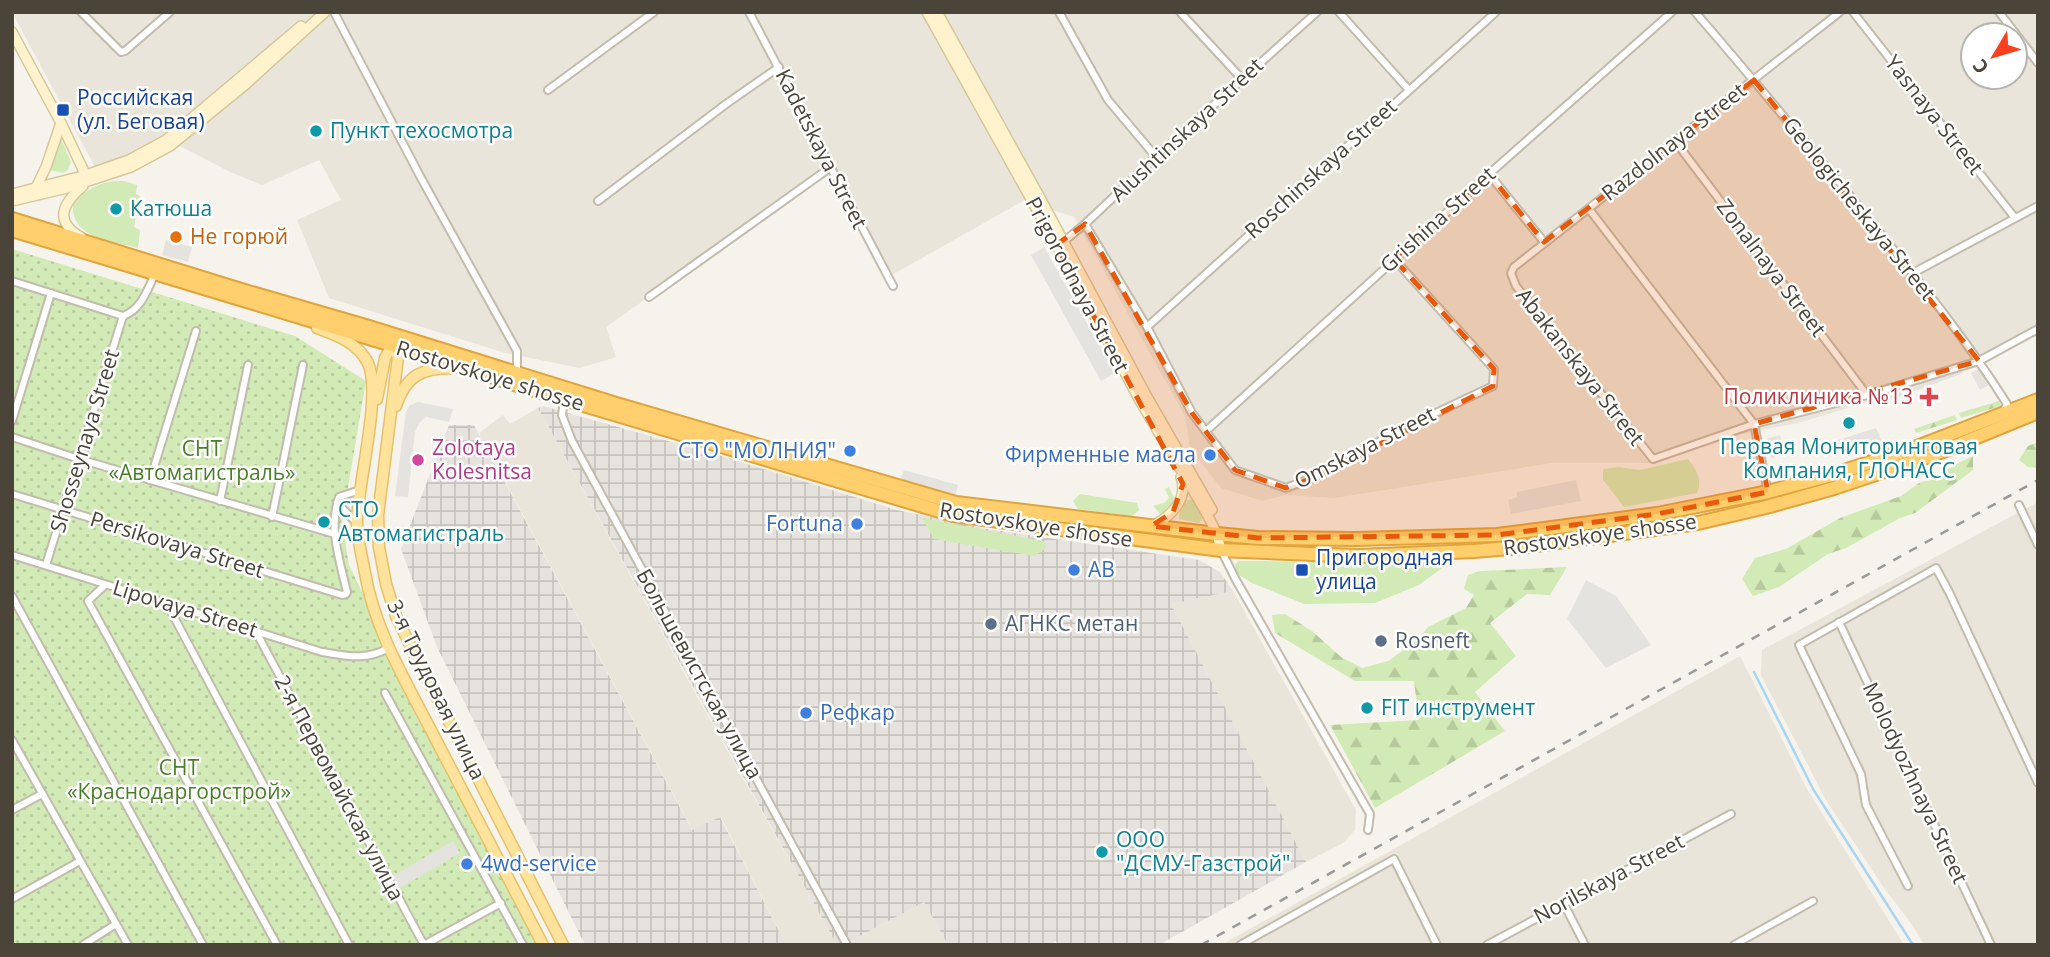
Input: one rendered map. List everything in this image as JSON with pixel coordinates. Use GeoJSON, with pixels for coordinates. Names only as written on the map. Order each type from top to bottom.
{"type":"FeatureCollection","features":[{"type":"Feature","properties":{"kind":"highway","name":"Rostovskoye shosse"},"geometry":{"type":"LineString","coordinates":[[12,219],[517,373],[565,394],[953,515],[1225,553],[1358,556],[1474,551],[1698,523],[1833,488],[1933,455],[2038,412]]}},
{"type":"Feature","properties":{"kind":"highway","name":"Rostovskoye shosse"},"geometry":{"type":"LineString","coordinates":[[12,230],[463,368],[699,429],[957,503],[1221,535],[1356,539],[1497,535],[1657,514],[1768,492],[1828,476],[1912,449],[2038,400]]}},
{"type":"Feature","properties":{"kind":"main road"},"geometry":{"type":"LineString","coordinates":[[242,300],[348,341],[364,357],[372,380],[361,475]]}},
{"type":"Feature","properties":{"kind":"main road"},"geometry":{"type":"LineString","coordinates":[[377,330],[392,345]]}},
{"type":"Feature","properties":{"kind":"main road"},"geometry":{"type":"LineString","coordinates":[[361,475],[384,364],[392,345],[412,340]]}},
{"type":"Feature","properties":{"kind":"main road","name":"3-я Трудовая улица"},"geometry":{"type":"LineString","coordinates":[[392,345],[398,357],[378,515],[379,547],[386,584],[396,616],[563,945]]}},
{"type":"Feature","properties":{"kind":"main road"},"geometry":{"type":"LineString","coordinates":[[388,430],[398,399],[414,377],[429,369],[463,368]]}},
{"type":"Feature","properties":{"kind":"main road","name":"3-я Трудовая улица"},"geometry":{"type":"LineString","coordinates":[[361,475],[357,523],[369,594],[388,648],[543,945]]}},
{"type":"Feature","properties":{"kind":"street"},"geometry":{"type":"LineString","coordinates":[[81,12],[121,52],[170,12]]}},
{"type":"Feature","properties":{"kind":"street"},"geometry":{"type":"LineString","coordinates":[[12,201],[67,188],[166,140],[317,12]]}},
{"type":"Feature","properties":{"kind":"street"},"geometry":{"type":"LineString","coordinates":[[12,194],[131,167],[170,146],[246,84],[325,12]]}},
{"type":"Feature","properties":{"kind":"street"},"geometry":{"type":"LineString","coordinates":[[334,12],[421,178],[517,351],[517,373]]}},
{"type":"Feature","properties":{"kind":"street"},"geometry":{"type":"LineString","coordinates":[[548,90],[653,12]]}},
{"type":"Feature","properties":{"kind":"street","name":"Kadetskaya Street"},"geometry":{"type":"LineString","coordinates":[[749,12],[892,286]]}},
{"type":"Feature","properties":{"kind":"street","name":"Prigorodnaya Street"},"geometry":{"type":"LineString","coordinates":[[927,12],[1060,243],[1139,399],[1221,535]]}},
{"type":"Feature","properties":{"kind":"street","name":"Prigorodnaya Street"},"geometry":{"type":"LineString","coordinates":[[937,12],[1060,243],[1221,535],[1236,580],[1370,814],[1368,830]]}},
{"type":"Feature","properties":{"kind":"street"},"geometry":{"type":"LineString","coordinates":[[1059,12],[1108,100],[1156,157]]}},
{"type":"Feature","properties":{"kind":"street"},"geometry":{"type":"LineString","coordinates":[[1180,12],[1242,79]]}},
{"type":"Feature","properties":{"kind":"street","name":"Alushtinskaya Street"},"geometry":{"type":"LineString","coordinates":[[1060,243],[1085,224],[1317,12]]}},
{"type":"Feature","properties":{"kind":"street"},"geometry":{"type":"LineString","coordinates":[[1339,12],[1409,90]]}},
{"type":"Feature","properties":{"kind":"street","name":"Roschinskaya Street"},"geometry":{"type":"LineString","coordinates":[[1147,327],[1496,12]]}},
{"type":"Feature","properties":{"kind":"street","name":"Grishina Street"},"geometry":{"type":"LineString","coordinates":[[1206,431],[1394,259],[1672,12]]}},
{"type":"Feature","properties":{"kind":"street","name":"Geologicheskaya Street"},"geometry":{"type":"LineString","coordinates":[[1695,12],[1913,273],[1979,361],[2007,404],[2003,414]]}},
{"type":"Feature","properties":{"kind":"street","name":"Razdolnaya Street"},"geometry":{"type":"LineString","coordinates":[[1511,273],[1514,267],[1544,242],[1840,12]]}},
{"type":"Feature","properties":{"kind":"street","name":"Yasnaya Street"},"geometry":{"type":"LineString","coordinates":[[1853,12],[2015,218]]}},
{"type":"Feature","properties":{"kind":"street"},"geometry":{"type":"LineString","coordinates":[[1999,12],[2038,63]]}},
{"type":"Feature","properties":{"kind":"street"},"geometry":{"type":"LineString","coordinates":[[12,32],[61,123],[87,179]]}},
{"type":"Feature","properties":{"kind":"street"},"geometry":{"type":"LineString","coordinates":[[598,201],[779,67]]}},
{"type":"Feature","properties":{"kind":"street"},"geometry":{"type":"LineString","coordinates":[[35,190],[61,123]]}},
{"type":"Feature","properties":{"kind":"street","name":"Zonalnaya Street"},"geometry":{"type":"LineString","coordinates":[[1675,141],[1867,395]]}},
{"type":"Feature","properties":{"kind":"street"},"geometry":{"type":"LineString","coordinates":[[649,297],[831,167]]}},
{"type":"Feature","properties":{"kind":"street"},"geometry":{"type":"LineString","coordinates":[[1489,174],[1544,242]]}},
{"type":"Feature","properties":{"kind":"street"},"geometry":{"type":"LineString","coordinates":[[87,179],[67,201],[64,216],[69,229],[94,245]]}},
{"type":"Feature","properties":{"kind":"street"},"geometry":{"type":"LineString","coordinates":[[1913,273],[2038,206]]}},
{"type":"Feature","properties":{"kind":"street"},"geometry":{"type":"LineString","coordinates":[[1588,209],[1754,424],[1768,492]]}},
{"type":"Feature","properties":{"kind":"street","name":"Prigorodnaya Street"},"geometry":{"type":"LineString","coordinates":[[1085,224],[1147,327],[1192,413],[1235,470]]}},
{"type":"Feature","properties":{"kind":"street","name":"Omskaya Street"},"geometry":{"type":"LineString","coordinates":[[1235,470],[1286,488],[1315,477],[1398,431],[1493,386],[1494,369],[1394,259]]}},
{"type":"Feature","properties":{"kind":"street","name":"Abakanskaya Street"},"geometry":{"type":"LineString","coordinates":[[1511,273],[1516,286],[1653,460],[1754,424]]}},
{"type":"Feature","properties":{"kind":"street"},"geometry":{"type":"LineString","coordinates":[[12,281],[123,316],[132,313],[140,305],[155,274]]}},
{"type":"Feature","properties":{"kind":"street"},"geometry":{"type":"LineString","coordinates":[[12,421],[51,293]]}},
{"type":"Feature","properties":{"kind":"street","name":"Shosseynaya Street"},"geometry":{"type":"LineString","coordinates":[[46,565],[123,316]]}},
{"type":"Feature","properties":{"kind":"street"},"geometry":{"type":"LineString","coordinates":[[1754,424],[1867,395],[1979,361],[2038,329]]}},
{"type":"Feature","properties":{"kind":"street"},"geometry":{"type":"LineString","coordinates":[[150,480],[196,331]]}},
{"type":"Feature","properties":{"kind":"street"},"geometry":{"type":"LineString","coordinates":[[220,501],[248,365]]}},
{"type":"Feature","properties":{"kind":"street"},"geometry":{"type":"LineString","coordinates":[[272,517],[303,365]]}},
{"type":"Feature","properties":{"kind":"street","name":"Большевистская улица"},"geometry":{"type":"LineString","coordinates":[[565,394],[562,415],[572,441],[847,945]]}},
{"type":"Feature","properties":{"kind":"street"},"geometry":{"type":"LineString","coordinates":[[12,437],[335,534],[337,503],[341,496],[360,489]]}},
{"type":"Feature","properties":{"kind":"street"},"geometry":{"type":"LineString","coordinates":[[1151,526],[1166,519],[1173,512],[1182,493],[1184,484],[1173,456]]}},
{"type":"Feature","properties":{"kind":"street","name":"Persikovaya Street"},"geometry":{"type":"LineString","coordinates":[[12,494],[342,595],[347,592],[335,534]]}},
{"type":"Feature","properties":{"kind":"street"},"geometry":{"type":"LineString","coordinates":[[337,503],[357,523]]}},
{"type":"Feature","properties":{"kind":"street"},"geometry":{"type":"LineString","coordinates":[[2019,505],[2038,545]]}},
{"type":"Feature","properties":{"kind":"street","name":"Lipovaya Street"},"geometry":{"type":"LineString","coordinates":[[12,555],[322,652],[359,657],[375,655],[388,648]]}},
{"type":"Feature","properties":{"kind":"street"},"geometry":{"type":"LineString","coordinates":[[1908,886],[1866,805],[1861,774],[1798,645],[1936,568],[2038,783]]}},
{"type":"Feature","properties":{"kind":"street"},"geometry":{"type":"LineString","coordinates":[[105,585],[88,601],[277,945]]}},
{"type":"Feature","properties":{"kind":"street"},"geometry":{"type":"LineString","coordinates":[[12,596],[203,945]]}},
{"type":"Feature","properties":{"kind":"street"},"geometry":{"type":"LineString","coordinates":[[167,604],[349,945]]}},
{"type":"Feature","properties":{"kind":"street","name":"Molodyozhnaya Street"},"geometry":{"type":"LineString","coordinates":[[1839,622],[1991,945]]}},
{"type":"Feature","properties":{"kind":"street","name":"2-я Первомайская улица"},"geometry":{"type":"LineString","coordinates":[[255,631],[424,945]]}},
{"type":"Feature","properties":{"kind":"street"},"geometry":{"type":"LineString","coordinates":[[385,693],[523,945]]}},
{"type":"Feature","properties":{"kind":"street"},"geometry":{"type":"LineString","coordinates":[[12,740],[128,945]]}},
{"type":"Feature","properties":{"kind":"street"},"geometry":{"type":"LineString","coordinates":[[12,810],[42,794]]}},
{"type":"Feature","properties":{"kind":"street","name":"Norilskaya Street"},"geometry":{"type":"LineString","coordinates":[[1487,945],[1731,814]]}},
{"type":"Feature","properties":{"kind":"street"},"geometry":{"type":"LineString","coordinates":[[1240,945],[1394,859],[1437,945]]}},
{"type":"Feature","properties":{"kind":"street"},"geometry":{"type":"LineString","coordinates":[[12,899],[80,861]]}},
{"type":"Feature","properties":{"kind":"street"},"geometry":{"type":"LineString","coordinates":[[1734,945],[1813,901]]}},
{"type":"Feature","properties":{"kind":"street"},"geometry":{"type":"LineString","coordinates":[[424,945],[500,903]]}},
{"type":"Feature","properties":{"kind":"street"},"geometry":{"type":"LineString","coordinates":[[1564,904],[1585,945]]}},
{"type":"Feature","properties":{"kind":"street"},"geometry":{"type":"LineString","coordinates":[[83,945],[116,925]]}},
{"type":"Feature","properties":{"kind":"street"},"geometry":{"type":"LineString","coordinates":[[1256,936],[1261,945]]}},
{"type":"Feature","properties":{"kind":"highlighted area"},"geometry":{"type":"Polygon","coordinates":[[[1754,80],[1979,361],[1754,424],[1768,492],[1657,514],[1497,535],[1258,538],[1151,526],[1173,512],[1183,484],[1056,245],[1085,224],[1192,413],[1235,470],[1286,488],[1315,477],[1493,386],[1494,369],[1394,259],[1489,174],[1544,242],[1754,80]]]}},
{"type":"Feature","properties":{"kind":"shaded area"},"geometry":{"type":"Polygon","coordinates":[[[12,12],[2038,12],[2038,335],[1965,370],[1798,423],[1742,434],[1649,463],[1552,463],[1335,498],[1285,495],[1263,501],[1221,488],[1190,448],[1185,416],[1074,217],[1049,209],[1039,192],[892,275],[836,170],[606,327],[616,357],[580,368],[505,353],[329,298],[297,220],[341,200],[319,160],[262,185],[176,144],[139,150],[96,169],[12,12]]]}},
{"type":"Feature","properties":{"kind":"shaded area"},"geometry":{"type":"Polygon","coordinates":[[[166,240],[192,247],[188,262],[162,255],[166,240]]]}},
{"type":"Feature","properties":{"kind":"shaded area"},"geometry":{"type":"Polygon","coordinates":[[[1044,247],[1115,373],[1101,381],[1031,255],[1044,247]]]}},
{"type":"Feature","properties":{"kind":"shaded area"},"geometry":{"type":"Polygon","coordinates":[[[1980,368],[1989,385],[1980,390],[1971,373],[1980,368]]]}},
{"type":"Feature","properties":{"kind":"shaded area"},"geometry":{"type":"Polygon","coordinates":[[[1962,369],[1963,373],[1891,400],[1889,396],[1962,369]]]}},
{"type":"Feature","properties":{"kind":"shaded area"},"geometry":{"type":"Polygon","coordinates":[[[418,402],[453,409],[449,422],[426,417],[419,423],[415,432],[408,497],[395,496],[406,412],[410,405],[418,402]]]}},
{"type":"Feature","properties":{"kind":"shaded area"},"geometry":{"type":"Polygon","coordinates":[[[543,406],[718,455],[897,510],[987,529],[1199,560],[1220,572],[1233,591],[1171,604],[1306,862],[1159,945],[1058,945],[1056,941],[1050,945],[948,945],[924,902],[843,945],[837,945],[538,408],[543,406]]]}},
{"type":"Feature","properties":{"kind":"shaded area"},"geometry":{"type":"Polygon","coordinates":[[[538,408],[837,945],[786,945],[721,817],[693,831],[479,433],[503,415],[510,424],[538,408]]]}},
{"type":"Feature","properties":{"kind":"shaded area"},"geometry":{"type":"Polygon","coordinates":[[[449,425],[474,425],[692,830],[720,817],[786,945],[585,945],[437,647],[401,549],[449,425]]]}},
{"type":"Feature","properties":{"kind":"shaded area"},"geometry":{"type":"Polygon","coordinates":[[[1876,428],[1882,441],[1839,455],[1835,441],[1876,428]]]}},
{"type":"Feature","properties":{"kind":"shaded area"},"geometry":{"type":"Polygon","coordinates":[[[1780,435],[1785,455],[1771,458],[1766,439],[1780,435]]]}},
{"type":"Feature","properties":{"kind":"shaded area"},"geometry":{"type":"Polygon","coordinates":[[[904,470],[958,485],[955,497],[900,481],[904,470]]]}},
{"type":"Feature","properties":{"kind":"shaded area"},"geometry":{"type":"Polygon","coordinates":[[[1576,480],[1581,501],[1511,514],[1508,500],[1517,497],[1517,492],[1576,480]]]}},
{"type":"Feature","properties":{"kind":"shaded area"},"geometry":{"type":"Polygon","coordinates":[[[2038,502],[2038,945],[1924,945],[1826,800],[1761,675],[1762,650],[2038,502]]]}},
{"type":"Feature","properties":{"kind":"shaded area"},"geometry":{"type":"Polygon","coordinates":[[[1586,580],[1616,596],[1651,645],[1606,668],[1567,619],[1586,580]]]}},
{"type":"Feature","properties":{"kind":"shaded area"},"geometry":{"type":"Polygon","coordinates":[[[1233,591],[1356,810],[1355,830],[1343,843],[1306,862],[1171,604],[1233,591]]]}},
{"type":"Feature","properties":{"kind":"shaded area"},"geometry":{"type":"Polygon","coordinates":[[[1740,656],[1807,789],[1904,945],[1221,945],[1740,656]]]}},
{"type":"Feature","properties":{"kind":"shaded area"},"geometry":{"type":"Polygon","coordinates":[[[453,841],[460,853],[398,889],[391,877],[453,841]]]}},
{"type":"Feature","properties":{"kind":"shaded area"},"geometry":{"type":"Polygon","coordinates":[[[924,902],[948,945],[843,945],[924,902]]]}},
{"type":"Feature","properties":{"kind":"green space"},"geometry":{"type":"Polygon","coordinates":[[[61,139],[71,162],[68,170],[63,173],[50,170],[61,139]]]}},
{"type":"Feature","properties":{"kind":"green space"},"geometry":{"type":"Polygon","coordinates":[[[124,181],[137,185],[136,194],[140,196],[134,227],[140,230],[138,248],[105,240],[85,231],[74,215],[73,204],[89,189],[109,182],[124,181]]]}},
{"type":"Feature","properties":{"kind":"green space"},"geometry":{"type":"Polygon","coordinates":[[[12,249],[295,336],[366,381],[342,523],[349,565],[389,648],[543,945],[12,945],[12,249]]]}},
{"type":"Feature","properties":{"kind":"green space"},"geometry":{"type":"Polygon","coordinates":[[[1999,401],[2001,406],[1961,418],[1959,413],[1999,401]]]}},
{"type":"Feature","properties":{"kind":"green space"},"geometry":{"type":"Polygon","coordinates":[[[1955,415],[1957,420],[1916,433],[1914,429],[1955,415]]]}},
{"type":"Feature","properties":{"kind":"green space"},"geometry":{"type":"Polygon","coordinates":[[[2038,442],[2038,468],[2028,467],[2019,460],[2028,446],[2038,442]]]}},
{"type":"Feature","properties":{"kind":"green space"},"geometry":{"type":"Polygon","coordinates":[[[1973,456],[1973,470],[1915,513],[1900,518],[1846,548],[1828,554],[1779,587],[1753,596],[1742,579],[1755,558],[1786,549],[1840,518],[1901,496],[1919,483],[1938,477],[1973,456]]]}},
{"type":"Feature","properties":{"kind":"green space"},"geometry":{"type":"Polygon","coordinates":[[[1688,459],[1699,479],[1697,493],[1624,507],[1603,480],[1603,469],[1619,467],[1640,470],[1688,459]]]}},
{"type":"Feature","properties":{"kind":"green space"},"geometry":{"type":"Polygon","coordinates":[[[1169,487],[1174,498],[1166,515],[1160,514],[1153,506],[1164,503],[1169,498],[1165,489],[1169,487]]]}},
{"type":"Feature","properties":{"kind":"green space"},"geometry":{"type":"Polygon","coordinates":[[[1080,494],[1137,503],[1139,510],[1132,516],[1078,509],[1073,501],[1080,494]]]}},
{"type":"Feature","properties":{"kind":"green space"},"geometry":{"type":"Polygon","coordinates":[[[1193,499],[1204,517],[1199,523],[1179,519],[1187,500],[1193,499]]]}},
{"type":"Feature","properties":{"kind":"green space"},"geometry":{"type":"Polygon","coordinates":[[[922,518],[1043,541],[1047,547],[1035,556],[934,539],[922,518]]]}},
{"type":"Feature","properties":{"kind":"green space"},"geometry":{"type":"Polygon","coordinates":[[[1239,561],[1449,563],[1419,585],[1375,603],[1304,604],[1252,583],[1236,573],[1235,564],[1239,561]]]}},
{"type":"Feature","properties":{"kind":"green space"},"geometry":{"type":"Polygon","coordinates":[[[1567,567],[1550,595],[1527,594],[1490,623],[1516,656],[1475,692],[1505,731],[1375,808],[1330,725],[1419,720],[1414,681],[1355,681],[1275,633],[1272,615],[1285,614],[1312,631],[1341,657],[1362,668],[1388,661],[1416,641],[1428,627],[1466,608],[1474,595],[1464,589],[1468,575],[1480,571],[1567,567]]]}},
{"type":"Feature","properties":{"kind":"waterway"},"geometry":{"type":"LineString","coordinates":[[1754,672],[1813,789],[1913,945]]}},
{"type":"Feature","properties":{"kind":"railway"},"geometry":{"type":"LineString","coordinates":[[1201,945],[2038,480]]}},
{"type":"Feature","properties":{"kind":"place","name":"Российская (ул. Беговая)"},"geometry":{"type":"Point","coordinates":[63,110]}},
{"type":"Feature","properties":{"kind":"place","name":"Пункт техосмотра"},"geometry":{"type":"Point","coordinates":[316,131]}},
{"type":"Feature","properties":{"kind":"place","name":"Катюша"},"geometry":{"type":"Point","coordinates":[116,209]}},
{"type":"Feature","properties":{"kind":"place","name":"Не горюй"},"geometry":{"type":"Point","coordinates":[176,237]}},
{"type":"Feature","properties":{"kind":"place","name":"Поликлиника №13"},"geometry":{"type":"Point","coordinates":[1929,397]}},
{"type":"Feature","properties":{"kind":"place","name":"Первая Мониторинговая Компания, ГЛОНАСС"},"geometry":{"type":"Point","coordinates":[1849,423]}},
{"type":"Feature","properties":{"kind":"place","name":"СТО \"МОЛНИЯ\""},"geometry":{"type":"Point","coordinates":[850,451]}},
{"type":"Feature","properties":{"kind":"place","name":"Фирменные масла"},"geometry":{"type":"Point","coordinates":[1210,455]}},
{"type":"Feature","properties":{"kind":"place","name":"Zolotaya Kolesnitsa"},"geometry":{"type":"Point","coordinates":[418,460]}},
{"type":"Feature","properties":{"kind":"place","name":"СТО Автомагистраль"},"geometry":{"type":"Point","coordinates":[324,522]}},
{"type":"Feature","properties":{"kind":"place","name":"Fortuna"},"geometry":{"type":"Point","coordinates":[857,524]}},
{"type":"Feature","properties":{"kind":"place","name":"АВ"},"geometry":{"type":"Point","coordinates":[1074,570]}},
{"type":"Feature","properties":{"kind":"place","name":"Пригородная улица"},"geometry":{"type":"Point","coordinates":[1302,570]}},
{"type":"Feature","properties":{"kind":"place","name":"АГНКС метан"},"geometry":{"type":"Point","coordinates":[991,624]}},
{"type":"Feature","properties":{"kind":"place","name":"Rosneft"},"geometry":{"type":"Point","coordinates":[1381,641]}},
{"type":"Feature","properties":{"kind":"place","name":"FIT инструмент"},"geometry":{"type":"Point","coordinates":[1367,708]}},
{"type":"Feature","properties":{"kind":"place","name":"Рефкар"},"geometry":{"type":"Point","coordinates":[806,713]}},
{"type":"Feature","properties":{"kind":"place","name":"ООО \"ДСМУ-Газстрой\""},"geometry":{"type":"Point","coordinates":[1102,852]}},
{"type":"Feature","properties":{"kind":"place","name":"4wd-service"},"geometry":{"type":"Point","coordinates":[467,864]}},
{"type":"Feature","properties":{"kind":"park label","name":"СНТ «Автомагистраль»"},"geometry":{"type":"Point","coordinates":[202,461]}},
{"type":"Feature","properties":{"kind":"park label","name":"СНТ «Краснодаргорстрой»"},"geometry":{"type":"Point","coordinates":[179,780]}}]}
